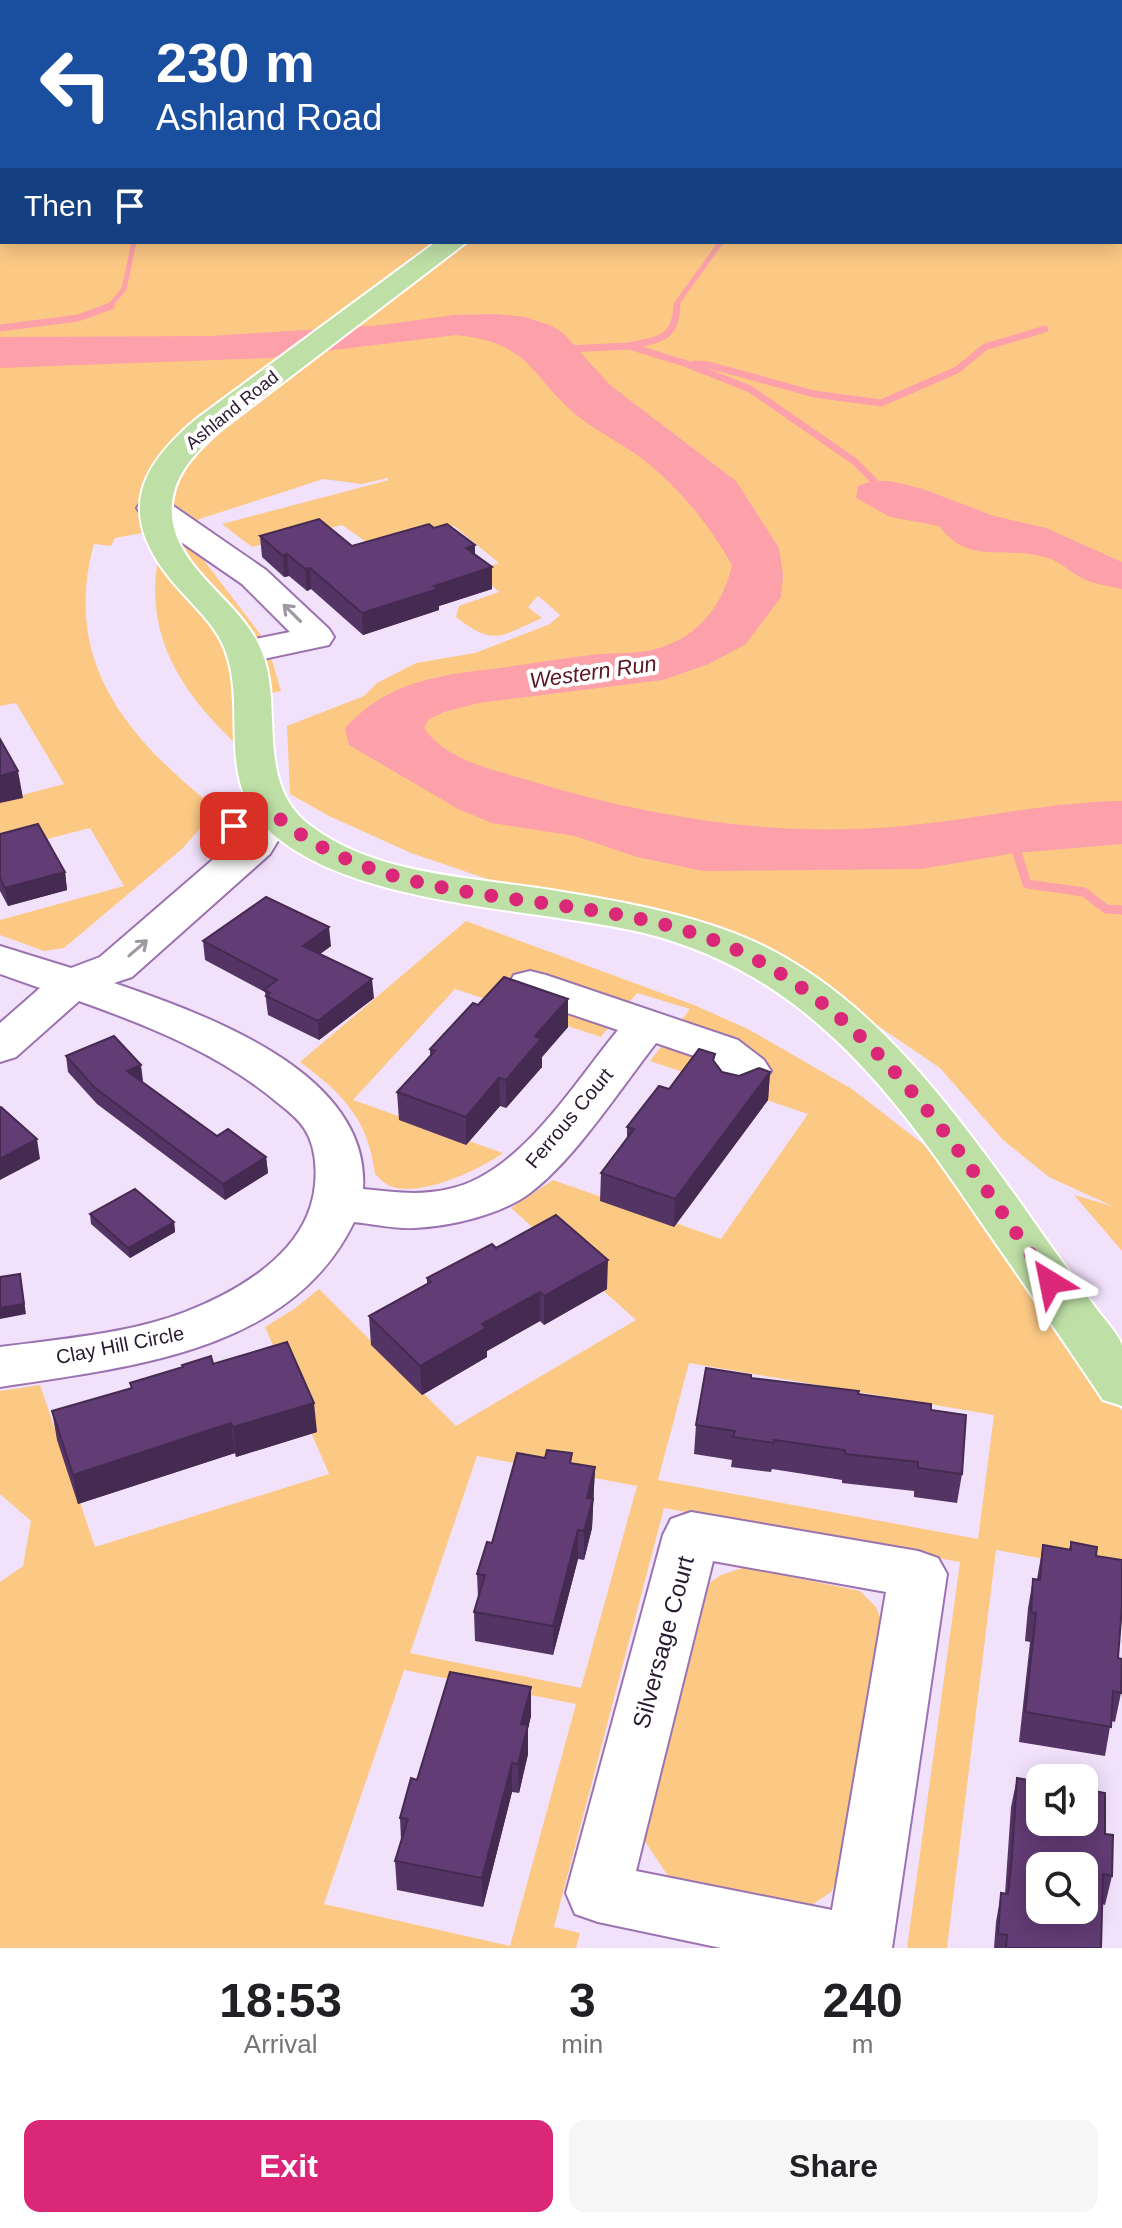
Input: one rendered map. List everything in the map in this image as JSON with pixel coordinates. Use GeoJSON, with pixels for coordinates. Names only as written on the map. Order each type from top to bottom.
{"type":"FeatureCollection","features":[{"type":"Feature","properties":{"kind":"main road","name":"Ashland Road"},"geometry":{"type":"LineString","coordinates":[[154,508],[160,482],[183,449],[285,367],[450,244]]}},
{"type":"Feature","properties":{"kind":"main road"},"geometry":{"type":"LineString","coordinates":[[154,508],[159,532],[167,548],[231,628],[244,652],[249,670],[258,778],[274,814],[312,844],[365,868],[452,888],[570,905],[646,921],[702,936],[776,970],[822,1003],[865,1041],[908,1087],[977,1178],[1122,1386]]}},
{"type":"Feature","properties":{"kind":"street"},"geometry":{"type":"LineString","coordinates":[[154,508],[254,577],[316,637],[244,652]]}},
{"type":"Feature","properties":{"kind":"street"},"geometry":{"type":"LineString","coordinates":[[0,1047],[71,984],[116,967],[255,845],[274,814]]}},
{"type":"Feature","properties":{"kind":"street","name":"Clay Hill Circle"},"geometry":{"type":"LineString","coordinates":[[0,959],[187,1026],[234,1049],[278,1078],[312,1107],[333,1133],[341,1167],[337,1203],[319,1242],[288,1277],[207,1326],[150,1343],[0,1367]]}},
{"type":"Feature","properties":{"kind":"street"},"geometry":{"type":"LineString","coordinates":[[530,985],[722,1050],[748,1071],[737,1086]]}},
{"type":"Feature","properties":{"kind":"street","name":"Ferrous Court"},"geometry":{"type":"LineString","coordinates":[[337,1203],[412,1211],[451,1206],[483,1196],[512,1182],[546,1150],[647,1024]]}},
{"type":"Feature","properties":{"kind":"street","name":"Silversage Court"},"geometry":{"type":"LineString","coordinates":[[691,1535],[918,1574],[859,1947],[598,1893],[691,1535]]}},
{"type":"Feature","properties":{"kind":"shaded area"},"geometry":{"type":"Polygon","coordinates":[[[0,244],[1122,244],[1122,1251],[1074,1195],[1112,1206],[1049,1177],[1003,1140],[940,1068],[837,998],[411,853],[329,816],[290,794],[287,726],[364,696],[377,683],[416,663],[475,653],[550,624],[560,615],[538,596],[528,607],[542,618],[498,636],[480,632],[456,617],[459,606],[499,592],[477,571],[499,563],[454,526],[375,548],[342,525],[252,547],[222,524],[389,480],[387,478],[362,484],[323,479],[175,527],[115,538],[111,546],[94,544],[86,587],[87,626],[95,662],[110,695],[156,755],[217,809],[183,848],[64,948],[44,951],[0,935],[0,920],[124,886],[90,828],[0,851],[0,801],[64,784],[16,703],[0,706],[0,244]]]}},
{"type":"Feature","properties":{"kind":"shaded area"},"geometry":{"type":"Polygon","coordinates":[[[186,537],[267,643],[281,691],[246,698],[249,756],[204,710],[185,685],[171,660],[161,632],[156,603],[156,572],[163,538],[186,537]]]}},
{"type":"Feature","properties":{"kind":"shaded area"},"geometry":{"type":"Polygon","coordinates":[[[466,921],[694,1005],[748,1029],[852,1089],[941,1158],[958,1176],[1122,1411],[1122,1573],[996,1550],[947,1948],[907,1948],[960,1562],[664,1508],[554,1927],[580,1933],[576,1948],[0,1948],[0,1582],[23,1566],[31,1521],[0,1494],[0,1391],[40,1385],[95,1547],[329,1474],[265,1327],[319,1289],[456,1426],[636,1320],[511,1208],[553,1180],[721,1239],[808,1114],[650,1061],[690,1009],[637,993],[601,1037],[455,989],[353,1100],[503,1153],[449,1180],[402,1189],[388,1185],[375,1174],[366,1138],[351,1109],[329,1085],[300,1062],[466,921]],[[689,1363],[658,1480],[978,1539],[994,1415],[689,1363]],[[477,1456],[410,1653],[581,1688],[637,1486],[477,1456]],[[404,1670],[324,1904],[510,1946],[576,1704],[404,1670]]]}},
{"type":"Feature","properties":{"kind":"shaded area"},"geometry":{"type":"Polygon","coordinates":[[[745,1567],[860,1591],[876,1607],[884,1628],[844,1868],[831,1892],[812,1905],[670,1879],[644,1840],[706,1585],[721,1575],[745,1567]]]}},
{"type":"Feature","properties":{"kind":"water","name":"Western Run"},"geometry":{"type":"Polygon","coordinates":[[[496,314],[525,317],[552,326],[564,334],[610,385],[736,481],[779,548],[783,575],[781,597],[746,644],[709,664],[663,680],[478,703],[444,712],[429,719],[424,728],[433,739],[472,763],[577,794],[669,815],[763,827],[857,829],[904,826],[1067,804],[1122,801],[1122,844],[1015,853],[921,869],[703,871],[637,857],[575,836],[492,823],[458,809],[349,745],[345,728],[381,698],[420,682],[571,658],[648,651],[690,633],[717,603],[732,565],[703,520],[668,481],[641,458],[579,417],[515,353],[481,339],[456,335],[269,358],[0,368],[0,337],[210,336],[496,314]]]}},
{"type":"Feature","properties":{"kind":"water"},"geometry":{"type":"Polygon","coordinates":[[[872,481],[890,481],[923,489],[994,516],[1046,528],[1122,562],[1122,589],[1085,579],[1048,558],[976,550],[951,539],[939,526],[890,517],[856,498],[858,486],[872,481]]]}},
{"type":"Feature","properties":{"kind":"building"},"geometry":{"type":"Polygon","coordinates":[[[319,519],[352,546],[429,524],[434,528],[447,524],[475,545],[466,548],[492,567],[434,586],[438,589],[362,613],[310,568],[305,569],[287,554],[283,556],[260,536],[319,519]]]}},
{"type":"Feature","properties":{"kind":"building"},"geometry":{"type":"Polygon","coordinates":[[[0,739],[18,771],[0,776],[0,739]]]}},
{"type":"Feature","properties":{"kind":"building"},"geometry":{"type":"Polygon","coordinates":[[[38,824],[65,872],[5,888],[0,878],[0,834],[38,824]]]}},
{"type":"Feature","properties":{"kind":"building"},"geometry":{"type":"Polygon","coordinates":[[[266,897],[329,927],[303,946],[372,979],[318,1021],[266,996],[270,993],[264,990],[277,980],[203,941],[266,897]]]}},
{"type":"Feature","properties":{"kind":"building"},"geometry":{"type":"Polygon","coordinates":[[[504,977],[568,999],[535,1036],[541,1039],[506,1080],[499,1078],[466,1117],[397,1092],[435,1051],[430,1049],[473,1003],[478,1005],[504,977]]]}},
{"type":"Feature","properties":{"kind":"building"},"geometry":{"type":"Polygon","coordinates":[[[114,1036],[141,1065],[127,1071],[217,1136],[228,1129],[266,1157],[223,1184],[95,1088],[66,1056],[114,1036]]]}},
{"type":"Feature","properties":{"kind":"building"},"geometry":{"type":"Polygon","coordinates":[[[699,1049],[715,1054],[713,1060],[722,1072],[739,1076],[759,1068],[770,1072],[675,1199],[601,1173],[634,1129],[627,1127],[659,1086],[669,1089],[699,1049]]]}},
{"type":"Feature","properties":{"kind":"building"},"geometry":{"type":"Polygon","coordinates":[[[0,1108],[37,1139],[0,1159],[0,1108]]]}},
{"type":"Feature","properties":{"kind":"building"},"geometry":{"type":"Polygon","coordinates":[[[135,1189],[174,1222],[128,1248],[90,1214],[135,1189]]]}},
{"type":"Feature","properties":{"kind":"building"},"geometry":{"type":"Polygon","coordinates":[[[556,1215],[608,1260],[544,1296],[540,1292],[482,1324],[486,1328],[420,1366],[369,1316],[431,1282],[427,1278],[492,1244],[496,1248],[556,1215]]]}},
{"type":"Feature","properties":{"kind":"building"},"geometry":{"type":"Polygon","coordinates":[[[20,1274],[24,1304],[0,1308],[0,1277],[20,1274]]]}},
{"type":"Feature","properties":{"kind":"building"},"geometry":{"type":"Polygon","coordinates":[[[287,1342],[314,1403],[233,1427],[231,1423],[73,1475],[52,1411],[132,1388],[130,1383],[211,1356],[213,1364],[287,1342]]]}},
{"type":"Feature","properties":{"kind":"building"},"geometry":{"type":"Polygon","coordinates":[[[706,1368],[751,1375],[751,1378],[859,1391],[858,1394],[931,1404],[931,1410],[966,1415],[962,1474],[918,1468],[918,1462],[845,1454],[845,1450],[733,1437],[735,1431],[696,1425],[706,1368]]]}},
{"type":"Feature","properties":{"kind":"building"},"geometry":{"type":"Polygon","coordinates":[[[547,1450],[572,1453],[570,1463],[595,1467],[587,1498],[593,1499],[584,1531],[578,1530],[553,1626],[474,1612],[485,1575],[477,1574],[487,1542],[492,1543],[517,1453],[545,1458],[547,1450]]]}},
{"type":"Feature","properties":{"kind":"building"},"geometry":{"type":"Polygon","coordinates":[[[1071,1542],[1097,1547],[1096,1556],[1122,1560],[1118,1658],[1122,1659],[1121,1693],[1113,1691],[1111,1727],[1025,1712],[1036,1613],[1031,1612],[1033,1579],[1040,1580],[1043,1545],[1071,1550],[1071,1542]]]}},
{"type":"Feature","properties":{"kind":"building"},"geometry":{"type":"Polygon","coordinates":[[[450,1672],[531,1687],[521,1724],[528,1725],[518,1764],[512,1763],[482,1878],[395,1861],[408,1819],[400,1818],[411,1778],[417,1780],[450,1672]]]}},
{"type":"Feature","properties":{"kind":"building"},"geometry":{"type":"Polygon","coordinates":[[[1017,1778],[1026,1780],[1026,1836],[1098,1836],[1098,1792],[1105,1793],[1105,1834],[1113,1835],[1112,1876],[1103,1874],[1101,1948],[1006,1948],[1007,1935],[998,1934],[1001,1893],[1008,1894],[1017,1778]]]}},
{"type":"Feature","properties":{"kind":"waterway"},"geometry":{"type":"LineString","coordinates":[[109,307],[124,289],[134,244]]}},
{"type":"Feature","properties":{"kind":"waterway"},"geometry":{"type":"LineString","coordinates":[[677,306],[720,244]]}},
{"type":"Feature","properties":{"kind":"waterway"},"geometry":{"type":"LineString","coordinates":[[630,346],[657,339],[669,332],[677,306]]}},
{"type":"Feature","properties":{"kind":"waterway"},"geometry":{"type":"LineString","coordinates":[[0,328],[78,318],[109,307]]}},
{"type":"Feature","properties":{"kind":"waterway"},"geometry":{"type":"LineString","coordinates":[[695,364],[709,365],[814,394],[881,403],[957,370],[985,347],[1045,329]]}},
{"type":"Feature","properties":{"kind":"waterway"},"geometry":{"type":"LineString","coordinates":[[567,349],[629,346],[687,364],[750,389],[854,461],[882,489]]}},
{"type":"Feature","properties":{"kind":"waterway"},"geometry":{"type":"LineString","coordinates":[[1014,843],[1027,884],[1084,892],[1106,909],[1122,910]]}},
{"type":"Feature","properties":{"kind":"route"},"geometry":{"type":"LineString","coordinates":[[234,826],[274,814],[312,844],[365,868],[452,888],[570,905],[646,921],[702,936],[776,970],[822,1003],[887,1063],[977,1178],[1050,1282]]}}]}
